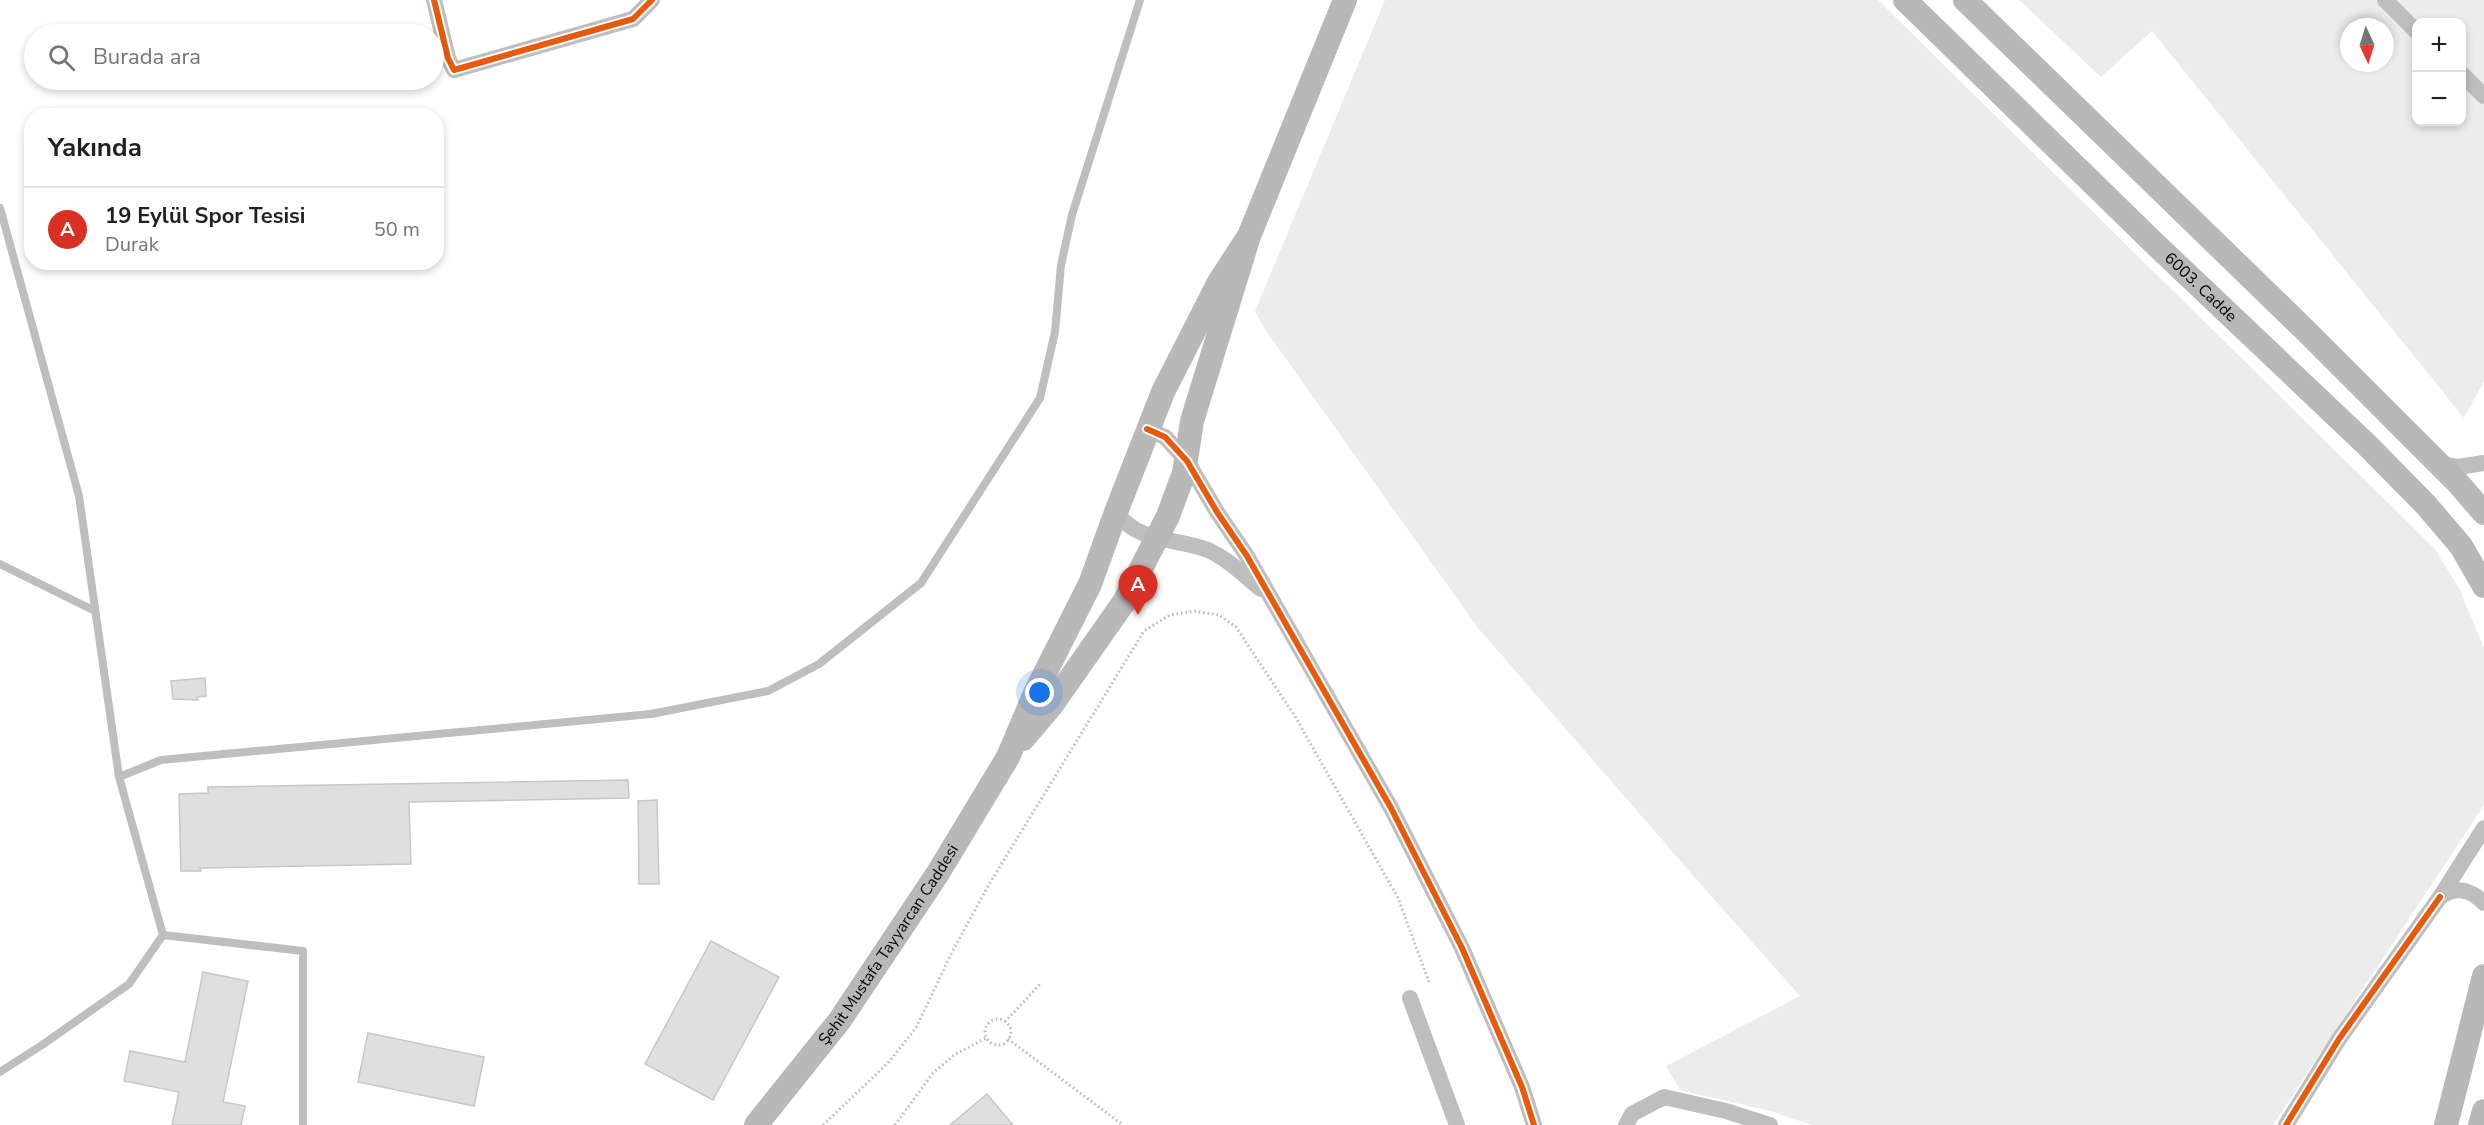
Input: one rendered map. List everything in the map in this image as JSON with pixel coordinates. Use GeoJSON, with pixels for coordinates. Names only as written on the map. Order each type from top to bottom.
{"type":"FeatureCollection","features":[{"type":"Feature","properties":{"kind":"main road","name":"Şehit Mustafa Tayyarcan Caddesi"},"geometry":{"type":"LineString","coordinates":[[1008,757],[1052,706],[1097,643],[1124,602],[1157,539],[1188,461],[1192,422],[1249,236],[1345,0]]}},
{"type":"Feature","properties":{"kind":"main road","name":"6003. Cadde"},"geometry":{"type":"LineString","coordinates":[[1905,0],[2154,243],[2367,445],[2461,546],[2484,586]]}},
{"type":"Feature","properties":{"kind":"main road"},"geometry":{"type":"LineString","coordinates":[[1965,0],[2304,328],[2439,464],[2484,513]]}},
{"type":"Feature","properties":{"kind":"main road","name":"Şehit Mustafa Tayyarcan Caddesi"},"geometry":{"type":"LineString","coordinates":[[756,1125],[840,1020],[938,873],[1008,757],[1036,691],[1090,584],[1147,429],[1193,331],[1219,282],[1249,236]]}},
{"type":"Feature","properties":{"kind":"main road"},"geometry":{"type":"LineString","coordinates":[[2446,1125],[2484,976]]}},
{"type":"Feature","properties":{"kind":"main road"},"geometry":{"type":"LineString","coordinates":[[2480,1125],[2484,1111]]}},
{"type":"Feature","properties":{"kind":"street"},"geometry":{"type":"LineString","coordinates":[[434,0],[440,24]]}},
{"type":"Feature","properties":{"kind":"street"},"geometry":{"type":"LineString","coordinates":[[444,41],[453,70],[633,20],[652,0]]}},
{"type":"Feature","properties":{"kind":"street"},"geometry":{"type":"LineString","coordinates":[[2385,0],[2412,27]]}},
{"type":"Feature","properties":{"kind":"street"},"geometry":{"type":"LineString","coordinates":[[2466,78],[2484,96]]}},
{"type":"Feature","properties":{"kind":"street"},"geometry":{"type":"LineString","coordinates":[[1147,429],[1165,437],[1188,461],[1217,512],[1247,556],[1391,808],[1462,948],[1522,1087],[1534,1125]]}},
{"type":"Feature","properties":{"kind":"street"},"geometry":{"type":"LineString","coordinates":[[2439,464],[2458,467],[2484,463]]}},
{"type":"Feature","properties":{"kind":"street"},"geometry":{"type":"LineString","coordinates":[[1116,512],[1131,527],[1157,539],[1210,551],[1228,562],[1269,595]]}},
{"type":"Feature","properties":{"kind":"street"},"geometry":{"type":"LineString","coordinates":[[2286,1125],[2339,1039],[2440,897],[2484,828]]}},
{"type":"Feature","properties":{"kind":"street"},"geometry":{"type":"LineString","coordinates":[[2440,897],[2450,891],[2461,889],[2473,893],[2484,903]]}},
{"type":"Feature","properties":{"kind":"street"},"geometry":{"type":"LineString","coordinates":[[1410,998],[1457,1125]]}},
{"type":"Feature","properties":{"kind":"street"},"geometry":{"type":"LineString","coordinates":[[1626,1125],[1632,1113],[1664,1097],[1726,1111],[1770,1125]]}},
{"type":"Feature","properties":{"kind":"lane"},"geometry":{"type":"LineString","coordinates":[[119,777],[161,760],[651,714],[768,691],[819,664],[921,584],[1040,398],[1055,332],[1061,265],[1072,215],[1140,0]]}},
{"type":"Feature","properties":{"kind":"lane"},"geometry":{"type":"LineString","coordinates":[[0,208],[79,496],[119,777],[163,935]]}},
{"type":"Feature","properties":{"kind":"lane"},"geometry":{"type":"LineString","coordinates":[[0,564],[95,611]]}},
{"type":"Feature","properties":{"kind":"lane"},"geometry":{"type":"LineString","coordinates":[[0,1072],[129,984],[163,935]]}},
{"type":"Feature","properties":{"kind":"lane"},"geometry":{"type":"LineString","coordinates":[[163,935],[303,951],[303,1125]]}},
{"type":"Feature","properties":{"kind":"path"},"geometry":{"type":"LineString","coordinates":[[823,1125],[888,1063],[916,1028],[951,954],[988,886],[1144,631],[1170,615],[1194,610],[1219,615],[1236,627],[1296,718],[1398,898],[1429,982]]}},
{"type":"Feature","properties":{"kind":"path"},"geometry":{"type":"LineString","coordinates":[[1005,1022],[1041,983]]}},
{"type":"Feature","properties":{"kind":"path"},"geometry":{"type":"LineString","coordinates":[[999,1020],[1005,1022],[1010,1030],[1008,1039],[997,1045],[991,1043],[986,1038],[985,1032],[989,1023],[999,1020]]}},
{"type":"Feature","properties":{"kind":"path"},"geometry":{"type":"LineString","coordinates":[[896,1125],[933,1073],[954,1055],[986,1038]]}},
{"type":"Feature","properties":{"kind":"path"},"geometry":{"type":"LineString","coordinates":[[1008,1039],[1123,1125]]}},
{"type":"Feature","properties":{"kind":"shaded area"},"geometry":{"type":"Polygon","coordinates":[[[1385,0],[1878,0],[2435,549],[2459,588],[2484,648],[2484,805],[2273,1125],[1812,1125],[1770,1111],[1680,1090],[1666,1066],[1800,996],[1478,628],[1264,328],[1255,311],[1385,0]]]}},
{"type":"Feature","properties":{"kind":"shaded area"},"geometry":{"type":"Polygon","coordinates":[[[2019,0],[2484,0],[2484,381],[2464,418],[2152,31],[2101,77],[2019,0]]]}},
{"type":"Feature","properties":{"kind":"building"},"geometry":{"type":"Polygon","coordinates":[[[205,678],[206,696],[197,697],[198,700],[173,699],[171,681],[205,678]]]}},
{"type":"Feature","properties":{"kind":"building"},"geometry":{"type":"Polygon","coordinates":[[[628,780],[629,798],[409,802],[411,864],[200,868],[201,871],[181,871],[179,794],[208,793],[208,787],[628,780]]]}},
{"type":"Feature","properties":{"kind":"building"},"geometry":{"type":"Polygon","coordinates":[[[657,800],[659,884],[639,884],[638,801],[657,800]]]}},
{"type":"Feature","properties":{"kind":"building"},"geometry":{"type":"Polygon","coordinates":[[[711,941],[779,977],[713,1100],[645,1064],[711,941]]]}},
{"type":"Feature","properties":{"kind":"building"},"geometry":{"type":"Polygon","coordinates":[[[203,972],[248,981],[223,1102],[245,1106],[241,1125],[172,1125],[179,1092],[124,1081],[130,1051],[185,1062],[203,972]]]}},
{"type":"Feature","properties":{"kind":"building"},"geometry":{"type":"Polygon","coordinates":[[[368,1033],[484,1057],[474,1106],[358,1082],[368,1033]]]}},
{"type":"Feature","properties":{"kind":"building"},"geometry":{"type":"Polygon","coordinates":[[[987,1094],[1013,1125],[950,1125],[987,1094]]]}},
{"type":"Feature","properties":{"kind":"cycle path"},"geometry":{"type":"LineString","coordinates":[[434,0],[440,24]]}},
{"type":"Feature","properties":{"kind":"cycle path"},"geometry":{"type":"LineString","coordinates":[[444,41],[454,70],[633,19],[652,0]]}},
{"type":"Feature","properties":{"kind":"cycle path"},"geometry":{"type":"LineString","coordinates":[[1147,429],[1165,437],[1187,461],[1217,512],[1247,556],[1391,808],[1462,948],[1522,1087],[1534,1125]]}},
{"type":"Feature","properties":{"kind":"cycle path"},"geometry":{"type":"LineString","coordinates":[[2286,1125],[2339,1039],[2440,897]]}},
{"type":"Feature","properties":{"kind":"place","name":"19 Eylül Spor Tesisi"},"geometry":{"type":"Point","coordinates":[1138,615]}}]}
